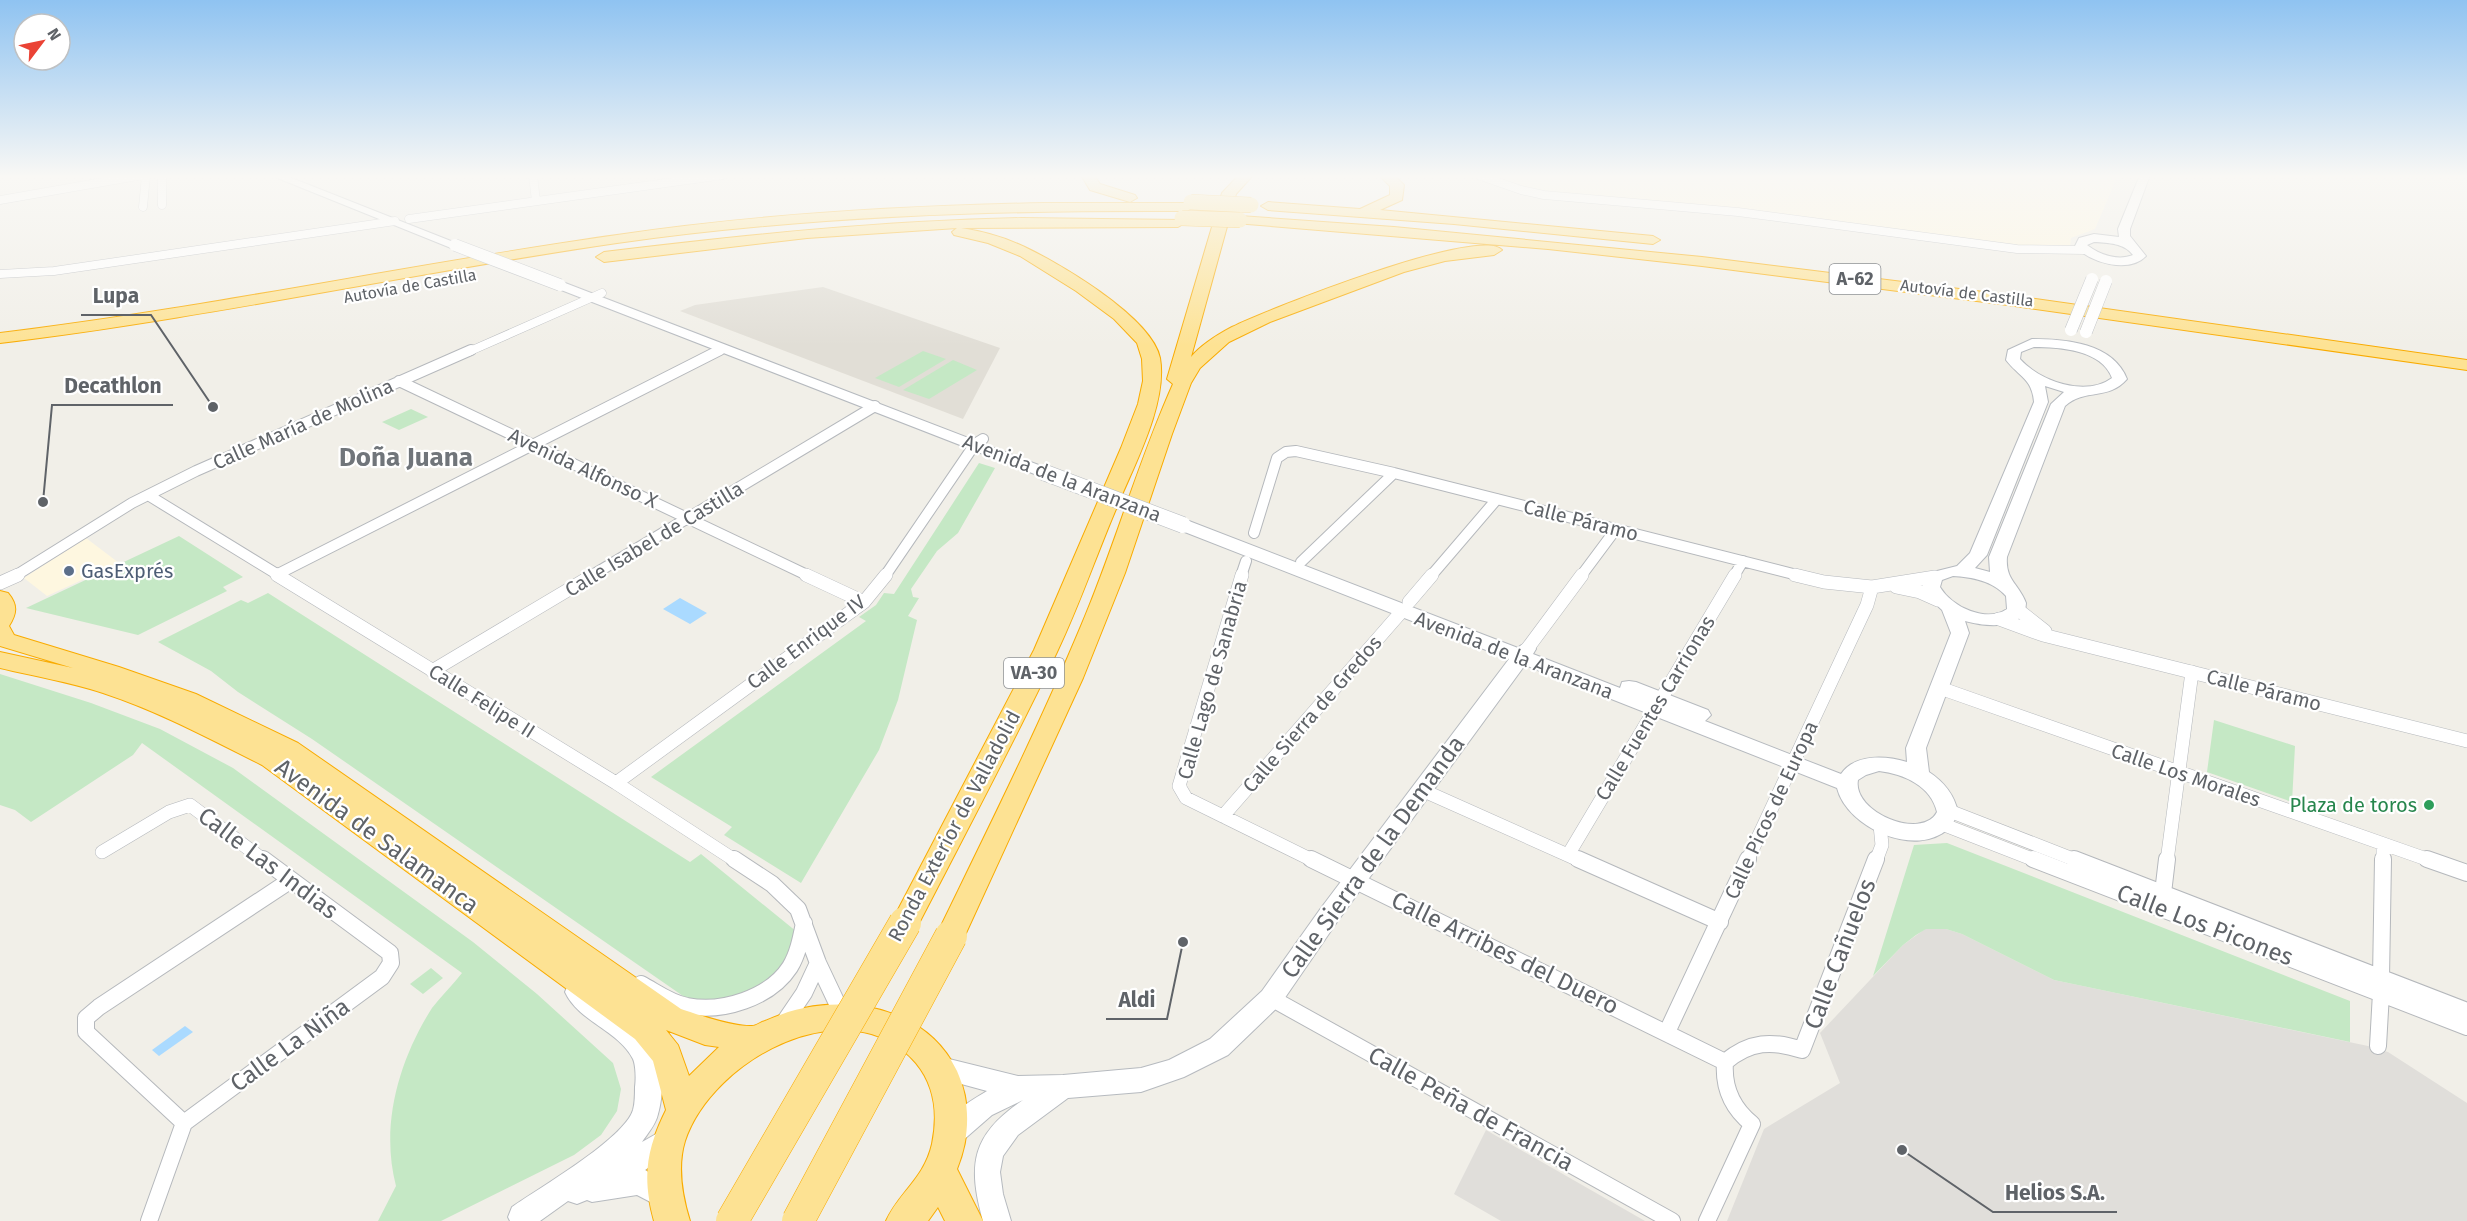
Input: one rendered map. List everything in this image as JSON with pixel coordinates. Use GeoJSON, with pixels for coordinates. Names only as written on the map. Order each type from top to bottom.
{"type":"FeatureCollection","features":[{"type":"Feature","properties":{"kind":"highway","name":"Autovía de Castilla"},"geometry":{"type":"LineString","coordinates":[[0,338],[208,309],[643,236],[681,232]]}},
{"type":"Feature","properties":{"kind":"highway","name":"Autovía de Castilla"},"geometry":{"type":"LineString","coordinates":[[0,351],[50,346],[262,314],[542,263],[768,232]]}},
{"type":"Feature","properties":{"kind":"highway"},"geometry":{"type":"LineString","coordinates":[[590,259],[750,239],[842,232]]}},
{"type":"Feature","properties":{"kind":"highway"},"geometry":{"type":"LineString","coordinates":[[953,232],[972,234],[1030,255],[1109,308],[1143,338],[1151,357],[1152,381],[1144,414]]}},
{"type":"Feature","properties":{"kind":"highway"},"geometry":{"type":"LineString","coordinates":[[1144,414],[1154,396],[1206,232]]}},
{"type":"Feature","properties":{"kind":"highway"},"geometry":{"type":"LineString","coordinates":[[1162,434],[1218,232]]}},
{"type":"Feature","properties":{"kind":"highway"},"geometry":{"type":"LineString","coordinates":[[1389,232],[2060,306]]}},
{"type":"Feature","properties":{"kind":"highway","name":"Autovía de Castilla"},"geometry":{"type":"LineString","coordinates":[[1414,232],[1628,252],[2060,306],[2467,365]]}},
{"type":"Feature","properties":{"kind":"highway","name":"Autovía de Castilla"},"geometry":{"type":"LineString","coordinates":[[1488,232],[1633,242],[1857,267],[2467,352]]}},
{"type":"Feature","properties":{"kind":"highway"},"geometry":{"type":"LineString","coordinates":[[1564,232],[1667,242]]}},
{"type":"Feature","properties":{"kind":"highway"},"geometry":{"type":"LineString","coordinates":[[1162,434],[1191,366],[1218,342],[1245,327],[1386,272],[1421,261],[1481,250],[1526,248]]}},
{"type":"Feature","properties":{"kind":"highway"},"geometry":{"type":"LineString","coordinates":[[1810,258],[1857,267]]}},
{"type":"Feature","properties":{"kind":"highway"},"geometry":{"type":"LineString","coordinates":[[262,314],[556,265]]}},
{"type":"Feature","properties":{"kind":"highway"},"geometry":{"type":"LineString","coordinates":[[0,324],[67,321],[184,308],[382,279]]}},
{"type":"Feature","properties":{"kind":"highway","name":"Ronda Exterior de Valladolid"},"geometry":{"type":"LineString","coordinates":[[732,1221],[905,923],[1046,650],[1083,566],[1144,414]]}},
{"type":"Feature","properties":{"kind":"highway","name":"Ronda Exterior de Valladolid"},"geometry":{"type":"LineString","coordinates":[[798,1221],[951,936],[1039,752],[1082,656],[1116,570],[1162,434]]}},
{"type":"Feature","properties":{"kind":"highway","name":"Avenida de Salamanca"},"geometry":{"type":"LineString","coordinates":[[0,630],[6,640],[109,671],[172,694],[227,717],[289,749],[560,955],[646,1029],[667,1055],[676,1124]]}},
{"type":"Feature","properties":{"kind":"highway","name":"Avenida de Salamanca"},"geometry":{"type":"LineString","coordinates":[[0,660],[90,681],[211,728],[271,759],[560,955],[670,1018],[705,1031],[765,1035]]}},
{"type":"Feature","properties":{"kind":"highway"},"geometry":{"type":"LineString","coordinates":[[668,1208],[664,1163],[676,1124],[713,1071],[765,1035],[821,1017],[843,1016],[883,1022],[917,1040],[941,1068],[951,1098],[952,1133],[941,1171],[917,1209],[904,1221]]}},
{"type":"Feature","properties":{"kind":"highway"},"geometry":{"type":"LineString","coordinates":[[941,1171],[956,1207],[965,1221]]}},
{"type":"Feature","properties":{"kind":"street"},"geometry":{"type":"LineString","coordinates":[[0,274],[54,271],[320,232]]}},
{"type":"Feature","properties":{"kind":"street","name":"Avenida de la Aranzana"},"geometry":{"type":"LineString","coordinates":[[427,232],[979,441],[1850,779]]}},
{"type":"Feature","properties":{"kind":"street","name":"Avenida de la Aranzana"},"geometry":{"type":"LineString","coordinates":[[437,232],[460,243]]}},
{"type":"Feature","properties":{"kind":"street"},"geometry":{"type":"LineString","coordinates":[[1889,232],[2017,249],[2085,250],[2098,256],[2123,261]]}},
{"type":"Feature","properties":{"kind":"street"},"geometry":{"type":"LineString","coordinates":[[2102,238],[2109,232]]}},
{"type":"Feature","properties":{"kind":"street"},"geometry":{"type":"LineString","coordinates":[[2124,232],[2129,245]]}},
{"type":"Feature","properties":{"kind":"street"},"geometry":{"type":"LineString","coordinates":[[2058,343],[2068,335],[2099,280],[2112,266],[2140,256],[2136,248],[2102,238],[2083,241],[2082,246],[2085,250]]}},
{"type":"Feature","properties":{"kind":"street"},"geometry":{"type":"LineString","coordinates":[[2092,352],[2084,339],[2099,280],[2098,256]]}},
{"type":"Feature","properties":{"kind":"street","name":"Avenida de la Aranzana"},"geometry":{"type":"LineString","coordinates":[[597,295],[723,349],[875,406],[979,441]]}},
{"type":"Feature","properties":{"kind":"street","name":"Calle María de Molina"},"geometry":{"type":"LineString","coordinates":[[1,601],[14,578],[115,513],[148,495],[196,471],[597,295]]}},
{"type":"Feature","properties":{"kind":"street"},"geometry":{"type":"LineString","coordinates":[[2058,343],[2092,352],[2114,365],[2120,372],[2117,384],[2109,388],[2082,390],[2065,388],[2032,377],[2015,365],[2011,353],[2022,345],[2058,343]]}},
{"type":"Feature","properties":{"kind":"street"},"geometry":{"type":"LineString","coordinates":[[278,574],[723,349]]}},
{"type":"Feature","properties":{"kind":"street"},"geometry":{"type":"LineString","coordinates":[[1962,570],[1978,555],[2041,402],[2040,392],[2032,377]]}},
{"type":"Feature","properties":{"kind":"street","name":"Avenida Alfonso X"},"geometry":{"type":"LineString","coordinates":[[399,381],[864,602]]}},
{"type":"Feature","properties":{"kind":"street"},"geometry":{"type":"LineString","coordinates":[[2004,586],[1997,568],[1998,557],[2058,404],[2066,397],[2082,390]]}},
{"type":"Feature","properties":{"kind":"street","name":"Calle Isabel de Castilla"},"geometry":{"type":"LineString","coordinates":[[432,670],[875,406]]}},
{"type":"Feature","properties":{"kind":"street","name":"Calle Enrique IV"},"geometry":{"type":"LineString","coordinates":[[616,783],[864,602],[875,590],[979,441]]}},
{"type":"Feature","properties":{"kind":"street","name":"Calle Páramo"},"geometry":{"type":"LineString","coordinates":[[1254,533],[1277,458],[1286,452],[1305,452],[1824,582],[1872,587],[1935,577]]}},
{"type":"Feature","properties":{"kind":"street"},"geometry":{"type":"LineString","coordinates":[[1301,562],[1394,473]]}},
{"type":"Feature","properties":{"kind":"street","name":"Calle Felipe II"},"geometry":{"type":"LineString","coordinates":[[148,495],[616,783],[772,884],[798,909],[818,963],[843,1016]]}},
{"type":"Feature","properties":{"kind":"street","name":"Calle Sierra de Gredos"},"geometry":{"type":"LineString","coordinates":[[1223,816],[1497,499]]}},
{"type":"Feature","properties":{"kind":"street","name":"Avenida de la Aranzana"},"geometry":{"type":"LineString","coordinates":[[1185,522],[1301,562],[1405,607]]}},
{"type":"Feature","properties":{"kind":"street","name":"Calle Sierra de la Demanda"},"geometry":{"type":"LineString","coordinates":[[941,1068],[1017,1088],[1063,1088],[1141,1080],[1175,1069],[1219,1047],[1270,998],[1616,529]]}},
{"type":"Feature","properties":{"kind":"street","name":"Calle Lago de Sanabria"},"geometry":{"type":"LineString","coordinates":[[1186,798],[1179,786],[1182,772],[1246,561]]}},
{"type":"Feature","properties":{"kind":"street","name":"Calle Fuentes Carrionas"},"geometry":{"type":"LineString","coordinates":[[1568,855],[1743,561]]}},
{"type":"Feature","properties":{"kind":"street"},"geometry":{"type":"LineString","coordinates":[[1897,767],[1915,753],[1960,633],[1992,620],[2011,616],[2017,609],[2017,601],[2004,586],[1991,578],[1962,570],[1941,573],[1935,577],[1931,587],[1945,605],[1960,633]]}},
{"type":"Feature","properties":{"kind":"street","name":"Calle María de Molina"},"geometry":{"type":"LineString","coordinates":[[1,601],[14,578]]}},
{"type":"Feature","properties":{"kind":"street","name":"Calle Páramo"},"geometry":{"type":"LineString","coordinates":[[1888,585],[1920,592],[1945,605]]}},
{"type":"Feature","properties":{"kind":"street","name":"Calle Picos de Europa"},"geometry":{"type":"LineString","coordinates":[[1666,1032],[1720,922],[1867,605],[1872,587]]}},
{"type":"Feature","properties":{"kind":"street"},"geometry":{"type":"LineString","coordinates":[[1945,605],[1992,620]]}},
{"type":"Feature","properties":{"kind":"street","name":"Calle Páramo"},"geometry":{"type":"LineString","coordinates":[[2017,609],[2034,623],[2062,640]]}},
{"type":"Feature","properties":{"kind":"street","name":"Calle Páramo"},"geometry":{"type":"LineString","coordinates":[[1992,620],[2062,640],[2467,741]]}},
{"type":"Feature","properties":{"kind":"street"},"geometry":{"type":"LineString","coordinates":[[2163,893],[2193,672]]}},
{"type":"Feature","properties":{"kind":"street","name":"Calle Los Morales"},"geometry":{"type":"LineString","coordinates":[[1940,688],[2467,873]]}},
{"type":"Feature","properties":{"kind":"street"},"geometry":{"type":"LineString","coordinates":[[1915,753],[1919,775]]}},
{"type":"Feature","properties":{"kind":"street"},"geometry":{"type":"LineString","coordinates":[[1867,766],[1897,767],[1919,775],[1939,792],[1944,817],[1933,830],[1922,833],[1887,834],[1854,805],[1849,796],[1850,779],[1867,766]]}},
{"type":"Feature","properties":{"kind":"street"},"geometry":{"type":"LineString","coordinates":[[1422,790],[1720,922]]}},
{"type":"Feature","properties":{"kind":"street","name":"Calle Arribes del Duero"},"geometry":{"type":"LineString","coordinates":[[1186,798],[1725,1062]]}},
{"type":"Feature","properties":{"kind":"street","name":"Calle Las Indias"},"geometry":{"type":"LineString","coordinates":[[102,852],[169,812],[190,805],[390,953],[391,963]]}},
{"type":"Feature","properties":{"kind":"street","name":"Calle Los Picones"},"geometry":{"type":"LineString","coordinates":[[1944,817],[2163,893],[2381,986],[2467,1027]]}},
{"type":"Feature","properties":{"kind":"street","name":"Calle Los Picones"},"geometry":{"type":"LineString","coordinates":[[1944,817],[2381,986],[2467,1011]]}},
{"type":"Feature","properties":{"kind":"street","name":"Calle Cañuelos"},"geometry":{"type":"LineString","coordinates":[[1725,1062],[1745,1046],[1766,1041],[1802,1050],[1887,834]]}},
{"type":"Feature","properties":{"kind":"street"},"geometry":{"type":"LineString","coordinates":[[2378,1046],[2383,844]]}},
{"type":"Feature","properties":{"kind":"street"},"geometry":{"type":"LineString","coordinates":[[149,1221],[184,1123],[86,1032],[86,1018],[99,1007],[291,880]]}},
{"type":"Feature","properties":{"kind":"street","name":"Avenida de Salamanca"},"geometry":{"type":"LineString","coordinates":[[560,955],[685,1006],[720,1007],[746,1002],[785,974],[800,947],[804,922]]}},
{"type":"Feature","properties":{"kind":"street"},"geometry":{"type":"LineString","coordinates":[[518,1219],[625,1144],[645,1115],[649,1082],[646,1056],[626,1034],[590,1006],[560,955]]}},
{"type":"Feature","properties":{"kind":"street","name":"Calle La Niña"},"geometry":{"type":"LineString","coordinates":[[184,1123],[382,977],[391,963]]}},
{"type":"Feature","properties":{"kind":"street"},"geometry":{"type":"LineString","coordinates":[[765,1035],[796,1009],[809,988],[818,963]]}},
{"type":"Feature","properties":{"kind":"street","name":"Calle Peña de Francia"},"geometry":{"type":"LineString","coordinates":[[1270,998],[1672,1221]]}},
{"type":"Feature","properties":{"kind":"street"},"geometry":{"type":"LineString","coordinates":[[1707,1221],[1752,1124],[1740,1116],[1728,1094],[1723,1076],[1725,1062]]}},
{"type":"Feature","properties":{"kind":"street","name":"Calle Sierra de la Demanda"},"geometry":{"type":"LineString","coordinates":[[952,1133],[983,1107],[1017,1088]]}},
{"type":"Feature","properties":{"kind":"street","name":"Calle Sierra de la Demanda"},"geometry":{"type":"LineString","coordinates":[[997,1221],[988,1188],[987,1157],[998,1137],[1020,1116],[1063,1088]]}},
{"type":"Feature","properties":{"kind":"street"},"geometry":{"type":"LineString","coordinates":[[518,1219],[641,1158],[676,1124]]}},
{"type":"Feature","properties":{"kind":"street"},"geometry":{"type":"LineString","coordinates":[[570,1194],[640,1181],[668,1208]]}},
{"type":"Feature","properties":{"kind":"shaded area"},"geometry":{"type":"Polygon","coordinates":[[[1873,232],[2087,232],[2071,238],[2070,247],[2079,254],[2017,251],[1873,232]]]}},
{"type":"Feature","properties":{"kind":"shaded area"},"geometry":{"type":"Polygon","coordinates":[[[823,287],[1000,348],[963,419],[680,311],[695,305],[823,287]]]}},
{"type":"Feature","properties":{"kind":"shaded area","name":"GasExprés"},"geometry":{"type":"Polygon","coordinates":[[[86,538],[119,563],[47,596],[24,578],[86,538]]]}},
{"type":"Feature","properties":{"kind":"shaded area"},"geometry":{"type":"Polygon","coordinates":[[[1925,929],[1946,929],[1962,934],[2054,980],[2388,1052],[2467,1103],[2467,1221],[1727,1221],[1764,1129],[1840,1083],[1820,1033],[1903,945],[1925,929]]]}},
{"type":"Feature","properties":{"kind":"shaded area"},"geometry":{"type":"Polygon","coordinates":[[[1486,1130],[1645,1221],[1501,1221],[1454,1194],[1486,1130]]]}},
{"type":"Feature","properties":{"kind":"green space"},"geometry":{"type":"Polygon","coordinates":[[[923,351],[946,359],[899,387],[875,378],[923,351]]]}},
{"type":"Feature","properties":{"kind":"green space"},"geometry":{"type":"Polygon","coordinates":[[[953,360],[977,370],[929,399],[903,390],[953,360]]]}},
{"type":"Feature","properties":{"kind":"green space"},"geometry":{"type":"Polygon","coordinates":[[[411,409],[428,417],[399,430],[382,422],[411,409]]]}},
{"type":"Feature","properties":{"kind":"green space"},"geometry":{"type":"Polygon","coordinates":[[[979,463],[995,468],[958,533],[937,551],[911,589],[913,597],[919,598],[908,616],[917,620],[898,700],[879,750],[801,883],[724,835],[732,827],[651,777],[866,621],[859,617],[876,605],[884,593],[894,594],[979,463]]]}},
{"type":"Feature","properties":{"kind":"green space"},"geometry":{"type":"Polygon","coordinates":[[[179,536],[243,577],[223,587],[227,591],[138,635],[26,608],[179,536]]]}},
{"type":"Feature","properties":{"kind":"green space"},"geometry":{"type":"Polygon","coordinates":[[[268,593],[690,862],[701,854],[797,932],[787,963],[774,976],[738,998],[696,1003],[312,739],[238,692],[211,671],[158,642],[241,600],[248,603],[268,593]]]}},
{"type":"Feature","properties":{"kind":"green space"},"geometry":{"type":"Polygon","coordinates":[[[0,674],[91,703],[160,729],[233,768],[473,942],[537,994],[613,1063],[621,1089],[617,1111],[601,1135],[574,1155],[441,1221],[378,1221],[396,1186],[390,1140],[396,1094],[402,1071],[420,1028],[432,1008],[462,973],[142,743],[133,755],[31,822],[15,810],[0,805],[0,674]]]}},
{"type":"Feature","properties":{"kind":"green space"},"geometry":{"type":"Polygon","coordinates":[[[2214,720],[2295,746],[2292,802],[2207,772],[2214,720]]]}},
{"type":"Feature","properties":{"kind":"green space"},"geometry":{"type":"Polygon","coordinates":[[[1947,843],[2350,1001],[2350,1042],[2054,980],[1962,934],[1946,929],[1926,929],[1916,935],[1873,976],[1914,845],[1947,843]]]}},
{"type":"Feature","properties":{"kind":"green space"},"geometry":{"type":"Polygon","coordinates":[[[431,968],[443,978],[423,994],[410,984],[431,968]]]}},
{"type":"Feature","properties":{"kind":"water"},"geometry":{"type":"Polygon","coordinates":[[[680,598],[707,613],[690,624],[663,609],[680,598]]]}},
{"type":"Feature","properties":{"kind":"water"},"geometry":{"type":"Polygon","coordinates":[[[185,1026],[193,1032],[159,1056],[152,1050],[185,1026]]]}},
{"type":"Feature","properties":{"kind":"place","name":"Lupa"},"geometry":{"type":"Point","coordinates":[213,407]}},
{"type":"Feature","properties":{"kind":"place","name":"Decathlon"},"geometry":{"type":"Point","coordinates":[43,502]}},
{"type":"Feature","properties":{"kind":"place","name":"GasExprés"},"geometry":{"type":"Point","coordinates":[69,571]}},
{"type":"Feature","properties":{"kind":"place","name":"Plaza de toros"},"geometry":{"type":"Point","coordinates":[2429,805]}},
{"type":"Feature","properties":{"kind":"place","name":"Aldi"},"geometry":{"type":"Point","coordinates":[1183,942]}},
{"type":"Feature","properties":{"kind":"place","name":"Helios S.A."},"geometry":{"type":"Point","coordinates":[1902,1150]}},
{"type":"Feature","properties":{"kind":"district","name":"Doña Juana"},"geometry":{"type":"Point","coordinates":[406,457]}}]}
